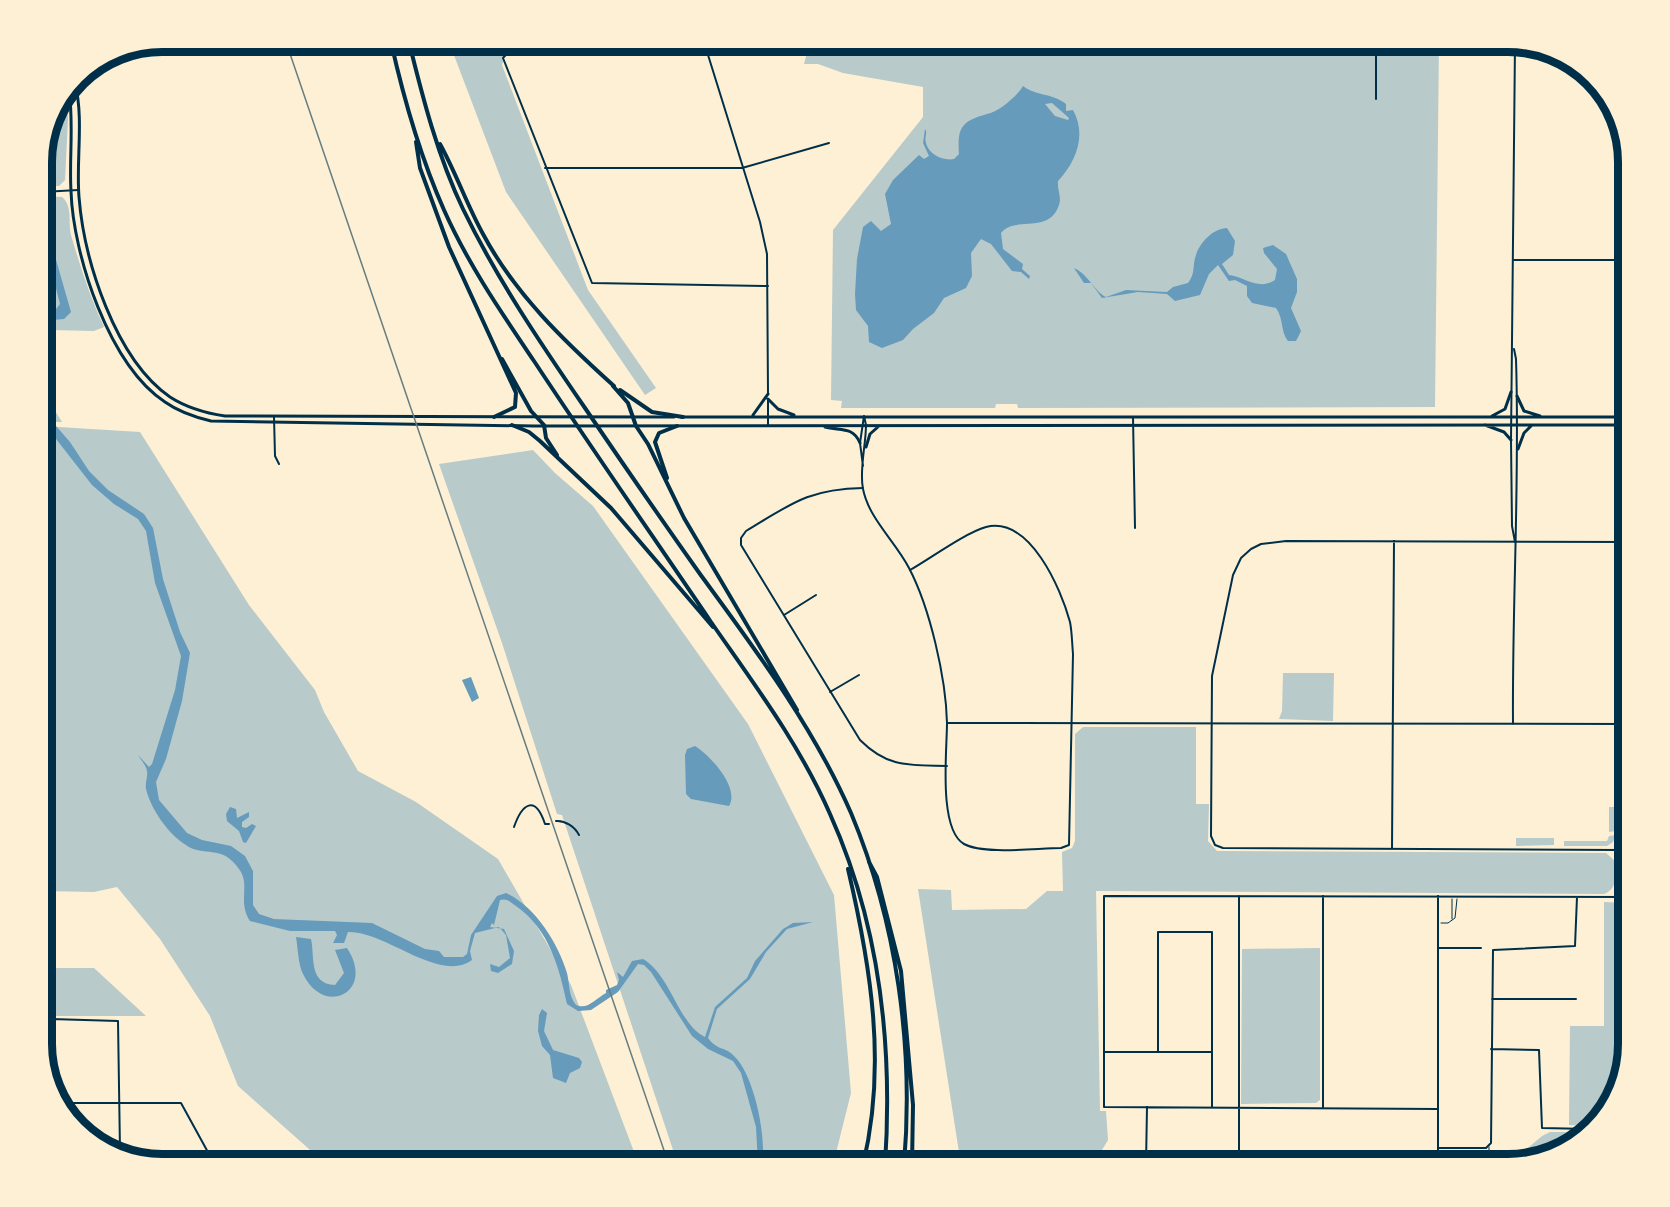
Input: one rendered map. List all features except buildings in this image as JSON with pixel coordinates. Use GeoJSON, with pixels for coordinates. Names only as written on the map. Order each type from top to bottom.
{"type":"FeatureCollection","features":[{"type":"Feature","properties":{"kind":"highway"},"geometry":{"type":"LineString","coordinates":[[394,52],[415,136],[420,168],[449,247],[517,399],[512,410],[494,417]]}},
{"type":"Feature","properties":{"kind":"highway"},"geometry":{"type":"LineString","coordinates":[[412,52],[434,133],[462,206],[520,311],[663,523],[764,663],[814,742]]}},
{"type":"Feature","properties":{"kind":"highway"},"geometry":{"type":"LineString","coordinates":[[434,133],[484,236],[529,303],[560,337],[628,403],[636,426],[676,501],[814,742],[851,814],[884,916],[899,990],[906,1072],[904,1154]]}},
{"type":"Feature","properties":{"kind":"highway"},"geometry":{"type":"LineString","coordinates":[[415,136],[444,209],[470,263],[565,410],[783,725],[831,815],[858,889],[881,990],[889,1093],[886,1154]]}},
{"type":"Feature","properties":{"kind":"highway"},"geometry":{"type":"LineString","coordinates":[[484,327],[535,416],[544,425],[546,438],[562,462]]}},
{"type":"Feature","properties":{"kind":"highway"},"geometry":{"type":"LineString","coordinates":[[613,386],[644,408],[684,417]]}},
{"type":"Feature","properties":{"kind":"highway"},"geometry":{"type":"LineString","coordinates":[[512,425],[529,432],[611,508],[706,621],[717,630]]}},
{"type":"Feature","properties":{"kind":"highway"},"geometry":{"type":"LineString","coordinates":[[676,501],[655,442],[660,433],[677,426]]}},
{"type":"Feature","properties":{"kind":"highway"},"geometry":{"type":"LineString","coordinates":[[845,854],[869,971],[876,1047],[874,1093],[865,1154]]}},
{"type":"Feature","properties":{"kind":"highway"},"geometry":{"type":"LineString","coordinates":[[867,859],[877,877],[901,971],[913,1105],[912,1154]]}},
{"type":"Feature","properties":{"kind":"main road"},"geometry":{"type":"LineString","coordinates":[[76,95],[79,190],[88,250],[103,298],[126,344],[150,379],[168,396],[196,410],[225,416],[274,417],[1618,417]]}},
{"type":"Feature","properties":{"kind":"main road"},"geometry":{"type":"LineString","coordinates":[[69,104],[71,191],[82,260],[96,302],[118,346],[145,385],[163,401],[193,417],[226,423],[274,424],[394,422],[636,426],[1618,425]]}},
{"type":"Feature","properties":{"kind":"main road"},"geometry":{"type":"LineString","coordinates":[[1491,417],[1505,409],[1511,392]]}},
{"type":"Feature","properties":{"kind":"main road"},"geometry":{"type":"LineString","coordinates":[[1517,396],[1524,411],[1545,417]]}},
{"type":"Feature","properties":{"kind":"main road"},"geometry":{"type":"LineString","coordinates":[[751,416],[768,397],[778,409],[799,416]]}},
{"type":"Feature","properties":{"kind":"main road"},"geometry":{"type":"LineString","coordinates":[[866,447],[872,431],[880,425]]}},
{"type":"Feature","properties":{"kind":"main road"},"geometry":{"type":"LineString","coordinates":[[1484,425],[1504,432],[1510,440]]}},
{"type":"Feature","properties":{"kind":"main road"},"geometry":{"type":"LineString","coordinates":[[1518,449],[1524,433],[1532,425]]}},
{"type":"Feature","properties":{"kind":"main road"},"geometry":{"type":"LineString","coordinates":[[820,426],[850,431],[857,435],[860,444]]}},
{"type":"Feature","properties":{"kind":"street"},"geometry":{"type":"LineString","coordinates":[[508,52],[503,58],[592,283],[768,286]]}},
{"type":"Feature","properties":{"kind":"street"},"geometry":{"type":"LineString","coordinates":[[707,52],[764,236],[768,286],[768,426]]}},
{"type":"Feature","properties":{"kind":"street"},"geometry":{"type":"LineString","coordinates":[[1376,52],[1376,99]]}},
{"type":"Feature","properties":{"kind":"street"},"geometry":{"type":"LineString","coordinates":[[1515,53],[1513,349],[1510,440],[1512,526],[1515,542]]}},
{"type":"Feature","properties":{"kind":"street"},"geometry":{"type":"LineString","coordinates":[[545,168],[742,168],[829,144]]}},
{"type":"Feature","properties":{"kind":"street"},"geometry":{"type":"LineString","coordinates":[[53,192],[79,190]]}},
{"type":"Feature","properties":{"kind":"street"},"geometry":{"type":"LineString","coordinates":[[1514,260],[1618,260]]}},
{"type":"Feature","properties":{"kind":"street"},"geometry":{"type":"LineString","coordinates":[[1513,349],[1518,417],[1513,724]]}},
{"type":"Feature","properties":{"kind":"street"},"geometry":{"type":"LineString","coordinates":[[864,416],[860,444],[863,488],[869,507],[909,570],[943,673],[947,723],[947,802],[955,835],[964,844],[990,849],[1061,848],[1069,845],[1073,654],[1069,621],[1040,556],[1028,538],[1004,527],[987,527],[909,570]]}},
{"type":"Feature","properties":{"kind":"street"},"geometry":{"type":"LineString","coordinates":[[862,466],[866,447],[864,416]]}},
{"type":"Feature","properties":{"kind":"street"},"geometry":{"type":"LineString","coordinates":[[274,417],[275,456],[279,464]]}},
{"type":"Feature","properties":{"kind":"street"},"geometry":{"type":"LineString","coordinates":[[1133,417],[1135,528]]}},
{"type":"Feature","properties":{"kind":"street"},"geometry":{"type":"LineString","coordinates":[[863,488],[829,489],[809,495],[746,531],[741,538],[744,550],[860,740],[878,756],[902,765],[947,766]]}},
{"type":"Feature","properties":{"kind":"street"},"geometry":{"type":"LineString","coordinates":[[1618,542],[1273,541],[1251,549],[1241,558],[1233,575],[1216,645],[1211,723],[1211,831],[1215,845],[1222,848],[1618,850]]}},
{"type":"Feature","properties":{"kind":"street"},"geometry":{"type":"LineString","coordinates":[[1392,849],[1394,542]]}},
{"type":"Feature","properties":{"kind":"street"},"geometry":{"type":"LineString","coordinates":[[784,615],[816,595]]}},
{"type":"Feature","properties":{"kind":"street"},"geometry":{"type":"LineString","coordinates":[[830,692],[859,675]]}},
{"type":"Feature","properties":{"kind":"street"},"geometry":{"type":"LineString","coordinates":[[947,723],[1618,724]]}},
{"type":"Feature","properties":{"kind":"street"},"geometry":{"type":"LineString","coordinates":[[513,827],[520,811],[528,805],[533,805],[539,810],[545,824],[549,824]]}},
{"type":"Feature","properties":{"kind":"street"},"geometry":{"type":"LineString","coordinates":[[556,821],[560,820],[576,829],[579,835]]}},
{"type":"Feature","properties":{"kind":"street"},"geometry":{"type":"LineString","coordinates":[[1438,1109],[1104,1107],[1104,896],[1618,897]]}},
{"type":"Feature","properties":{"kind":"street"},"geometry":{"type":"LineString","coordinates":[[1239,896],[1239,1154]]}},
{"type":"Feature","properties":{"kind":"street"},"geometry":{"type":"LineString","coordinates":[[1323,896],[1323,1108]]}},
{"type":"Feature","properties":{"kind":"street"},"geometry":{"type":"LineString","coordinates":[[1438,897],[1438,1154]]}},
{"type":"Feature","properties":{"kind":"street"},"geometry":{"type":"LineString","coordinates":[[1438,1148],[1489,1147],[1493,950],[1575,946],[1577,897]]}},
{"type":"Feature","properties":{"kind":"street"},"geometry":{"type":"LineString","coordinates":[[1158,1052],[1158,932],[1212,932],[1212,1107]]}},
{"type":"Feature","properties":{"kind":"street"},"geometry":{"type":"LineString","coordinates":[[1439,948],[1481,948]]}},
{"type":"Feature","properties":{"kind":"street"},"geometry":{"type":"LineString","coordinates":[[1491,999],[1576,999]]}},
{"type":"Feature","properties":{"kind":"street"},"geometry":{"type":"LineString","coordinates":[[53,1019],[118,1021],[120,1146]]}},
{"type":"Feature","properties":{"kind":"street"},"geometry":{"type":"LineString","coordinates":[[1491,1049],[1539,1050],[1542,1128],[1578,1129]]}},
{"type":"Feature","properties":{"kind":"street"},"geometry":{"type":"LineString","coordinates":[[1104,1052],[1212,1052]]}},
{"type":"Feature","properties":{"kind":"street"},"geometry":{"type":"LineString","coordinates":[[70,1103],[183,1105],[209,1154]]}},
{"type":"Feature","properties":{"kind":"street"},"geometry":{"type":"LineString","coordinates":[[1146,1107],[1146,1154]]}},
{"type":"Feature","properties":{"kind":"lane"},"geometry":{"type":"LineString","coordinates":[[1451,921],[1452,897]]}},
{"type":"Feature","properties":{"kind":"lane"},"geometry":{"type":"LineString","coordinates":[[1439,923],[1451,921],[1456,913],[1457,897]]}},
{"type":"Feature","properties":{"kind":"lane"},"geometry":{"type":"LineString","coordinates":[[1489,1147],[1489,1154]]}},
{"type":"Feature","properties":{"kind":"shaded area"},"geometry":{"type":"Polygon","coordinates":[[[453,52],[505,52],[502,65],[588,290],[656,388],[645,395],[506,192],[453,52]]]}},
{"type":"Feature","properties":{"kind":"shaded area"},"geometry":{"type":"Polygon","coordinates":[[[807,52],[1439,52],[1435,407],[1018,408],[1017,404],[996,404],[995,408],[841,408],[842,401],[831,400],[833,230],[923,117],[923,87],[843,73],[818,64],[804,64],[807,52]]]}},
{"type":"Feature","properties":{"kind":"shaded area"},"geometry":{"type":"Polygon","coordinates":[[[67,108],[65,180],[59,186],[53,186],[53,148],[56,134],[67,108]]]}},
{"type":"Feature","properties":{"kind":"shaded area"},"geometry":{"type":"Polygon","coordinates":[[[53,197],[62,197],[68,205],[74,247],[104,327],[94,331],[53,330],[53,197]]]}},
{"type":"Feature","properties":{"kind":"shaded area"},"geometry":{"type":"Polygon","coordinates":[[[53,407],[62,422],[53,422],[53,407]]]}},
{"type":"Feature","properties":{"kind":"shaded area"},"geometry":{"type":"Polygon","coordinates":[[[53,427],[140,432],[249,605],[315,690],[324,712],[358,771],[416,802],[498,859],[571,985],[635,1154],[315,1154],[238,1086],[210,1016],[160,939],[117,887],[94,892],[53,891],[53,427]]]}},
{"type":"Feature","properties":{"kind":"shaded area"},"geometry":{"type":"Polygon","coordinates":[[[533,450],[555,473],[593,506],[748,724],[834,895],[851,1093],[836,1154],[674,1154],[562,815],[557,814],[502,643],[439,464],[533,450]]]}},
{"type":"Feature","properties":{"kind":"shaded area"},"geometry":{"type":"Polygon","coordinates":[[[1283,673],[1334,673],[1333,721],[1279,719],[1282,711],[1283,673]]]}},
{"type":"Feature","properties":{"kind":"shaded area"},"geometry":{"type":"Polygon","coordinates":[[[1083,727],[1196,727],[1196,804],[1209,804],[1208,841],[1217,851],[1606,853],[1615,861],[1614,884],[1604,894],[1096,891],[1100,1111],[1106,1111],[1108,1140],[1100,1154],[959,1154],[918,889],[951,890],[952,910],[1026,909],[1047,891],[1063,891],[1062,852],[1072,848],[1075,841],[1075,734],[1083,727]]]}},
{"type":"Feature","properties":{"kind":"shaded area"},"geometry":{"type":"Polygon","coordinates":[[[1616,803],[1616,831],[1609,832],[1609,807],[1614,807],[1616,803]]]}},
{"type":"Feature","properties":{"kind":"shaded area"},"geometry":{"type":"Polygon","coordinates":[[[1616,835],[1613,842],[1607,846],[1564,846],[1564,841],[1607,841],[1609,836],[1616,835]]]}},
{"type":"Feature","properties":{"kind":"shaded area"},"geometry":{"type":"Polygon","coordinates":[[[1516,838],[1554,838],[1554,845],[1516,846],[1516,838]]]}},
{"type":"Feature","properties":{"kind":"shaded area"},"geometry":{"type":"Polygon","coordinates":[[[1604,902],[1618,903],[1618,1044],[1614,1073],[1603,1099],[1590,1117],[1581,1126],[1569,1125],[1570,1026],[1604,1026],[1604,902]]]}},
{"type":"Feature","properties":{"kind":"shaded area"},"geometry":{"type":"Polygon","coordinates":[[[1320,948],[1320,1100],[1316,1103],[1241,1104],[1242,949],[1320,948]]]}},
{"type":"Feature","properties":{"kind":"shaded area"},"geometry":{"type":"Polygon","coordinates":[[[54,968],[94,968],[146,1016],[56,1016],[54,968]]]}},
{"type":"Feature","properties":{"kind":"shaded area"},"geometry":{"type":"Polygon","coordinates":[[[1550,1132],[1574,1132],[1543,1149],[1522,1153],[1550,1132]]]}},
{"type":"Feature","properties":{"kind":"water"},"geometry":{"type":"Polygon","coordinates":[[[1023,86],[1061,100],[1066,104],[1066,111],[1073,110],[1079,129],[1078,148],[1070,165],[1058,181],[1060,202],[1054,214],[1048,220],[1015,225],[1001,233],[1003,249],[1023,264],[1022,269],[1030,276],[1029,279],[1021,272],[1012,271],[991,244],[981,239],[971,253],[972,276],[966,288],[944,298],[934,313],[903,340],[882,348],[869,342],[868,326],[856,310],[855,294],[857,259],[863,227],[871,221],[881,231],[891,224],[885,194],[893,180],[919,155],[924,159],[929,156],[923,143],[925,129],[925,139],[930,151],[941,158],[954,159],[959,154],[959,137],[963,127],[972,119],[992,113],[1002,107],[1023,86]],[[1052,103],[1045,104],[1055,116],[1068,120],[1069,118],[1052,103]]]}},
{"type":"Feature","properties":{"kind":"water"},"geometry":{"type":"Polygon","coordinates":[[[1227,228],[1235,241],[1233,255],[1222,264],[1229,275],[1258,284],[1275,280],[1277,269],[1264,253],[1263,248],[1273,245],[1286,254],[1297,279],[1297,292],[1291,308],[1301,331],[1296,341],[1288,341],[1276,308],[1252,303],[1247,296],[1247,286],[1235,280],[1229,281],[1218,265],[1209,274],[1200,295],[1175,301],[1167,294],[1138,292],[1102,298],[1091,283],[1106,297],[1126,290],[1167,292],[1173,287],[1188,283],[1198,250],[1213,233],[1227,228]]]}},
{"type":"Feature","properties":{"kind":"water"},"geometry":{"type":"Polygon","coordinates":[[[53,249],[71,312],[64,319],[53,320],[53,310],[60,304],[53,276],[53,249]]]}},
{"type":"Feature","properties":{"kind":"water"},"geometry":{"type":"Polygon","coordinates":[[[1074,268],[1091,283],[1084,283],[1074,268]]]}},
{"type":"Feature","properties":{"kind":"water"},"geometry":{"type":"Polygon","coordinates":[[[53,423],[70,442],[89,471],[108,490],[144,514],[153,528],[163,579],[180,632],[190,653],[182,701],[166,759],[156,782],[159,800],[187,833],[202,840],[231,846],[245,856],[253,871],[253,905],[259,914],[274,919],[372,923],[425,949],[439,951],[444,957],[463,957],[467,954],[471,935],[497,896],[506,893],[517,899],[536,916],[551,938],[563,961],[570,994],[576,1005],[584,1006],[595,1001],[606,993],[606,990],[617,985],[619,980],[617,972],[623,977],[632,961],[643,959],[661,976],[688,1022],[705,1037],[715,1007],[747,978],[755,961],[783,929],[793,923],[813,922],[787,929],[766,952],[750,979],[717,1009],[708,1038],[734,1056],[748,1077],[761,1123],[763,1154],[757,1154],[756,1127],[741,1073],[733,1061],[708,1049],[692,1036],[651,972],[644,965],[638,964],[618,992],[591,1010],[578,1011],[567,1004],[556,963],[545,937],[527,915],[507,900],[500,900],[494,925],[492,923],[490,927],[496,928],[475,933],[470,951],[472,960],[459,966],[428,961],[362,934],[348,932],[344,943],[333,943],[337,935],[335,931],[290,931],[250,921],[244,907],[244,881],[239,869],[226,856],[193,849],[179,840],[161,820],[146,789],[147,771],[138,755],[149,767],[152,764],[175,690],[181,656],[155,583],[146,531],[138,519],[114,504],[92,485],[53,435],[53,423]]]}},
{"type":"Feature","properties":{"kind":"water"},"geometry":{"type":"Polygon","coordinates":[[[471,677],[479,698],[472,702],[462,680],[471,677]]]}},
{"type":"Feature","properties":{"kind":"water"},"geometry":{"type":"Polygon","coordinates":[[[695,746],[709,757],[722,773],[731,790],[729,806],[691,799],[686,794],[685,755],[687,749],[695,746]]]}},
{"type":"Feature","properties":{"kind":"water"},"geometry":{"type":"Polygon","coordinates":[[[230,807],[236,809],[237,818],[249,812],[249,817],[242,822],[242,827],[246,828],[252,824],[256,826],[246,843],[243,842],[239,831],[227,821],[226,814],[230,807]]]}},
{"type":"Feature","properties":{"kind":"water"},"geometry":{"type":"Polygon","coordinates":[[[500,928],[504,929],[514,951],[512,964],[498,973],[491,971],[490,964],[499,967],[510,958],[506,935],[500,928]]]}},
{"type":"Feature","properties":{"kind":"water"},"geometry":{"type":"Polygon","coordinates":[[[296,937],[311,939],[314,968],[320,980],[335,985],[344,973],[335,950],[347,948],[354,964],[355,977],[351,987],[344,994],[334,997],[323,995],[312,987],[301,970],[296,937]]]}},
{"type":"Feature","properties":{"kind":"water"},"geometry":{"type":"Polygon","coordinates":[[[542,1009],[547,1013],[544,1031],[553,1050],[579,1058],[582,1062],[580,1068],[570,1073],[566,1083],[553,1078],[550,1055],[542,1046],[538,1031],[539,1015],[542,1009]]]}},
{"type":"Feature","properties":{"kind":"railway"},"geometry":{"type":"LineString","coordinates":[[289,52],[665,1154]]}}]}
